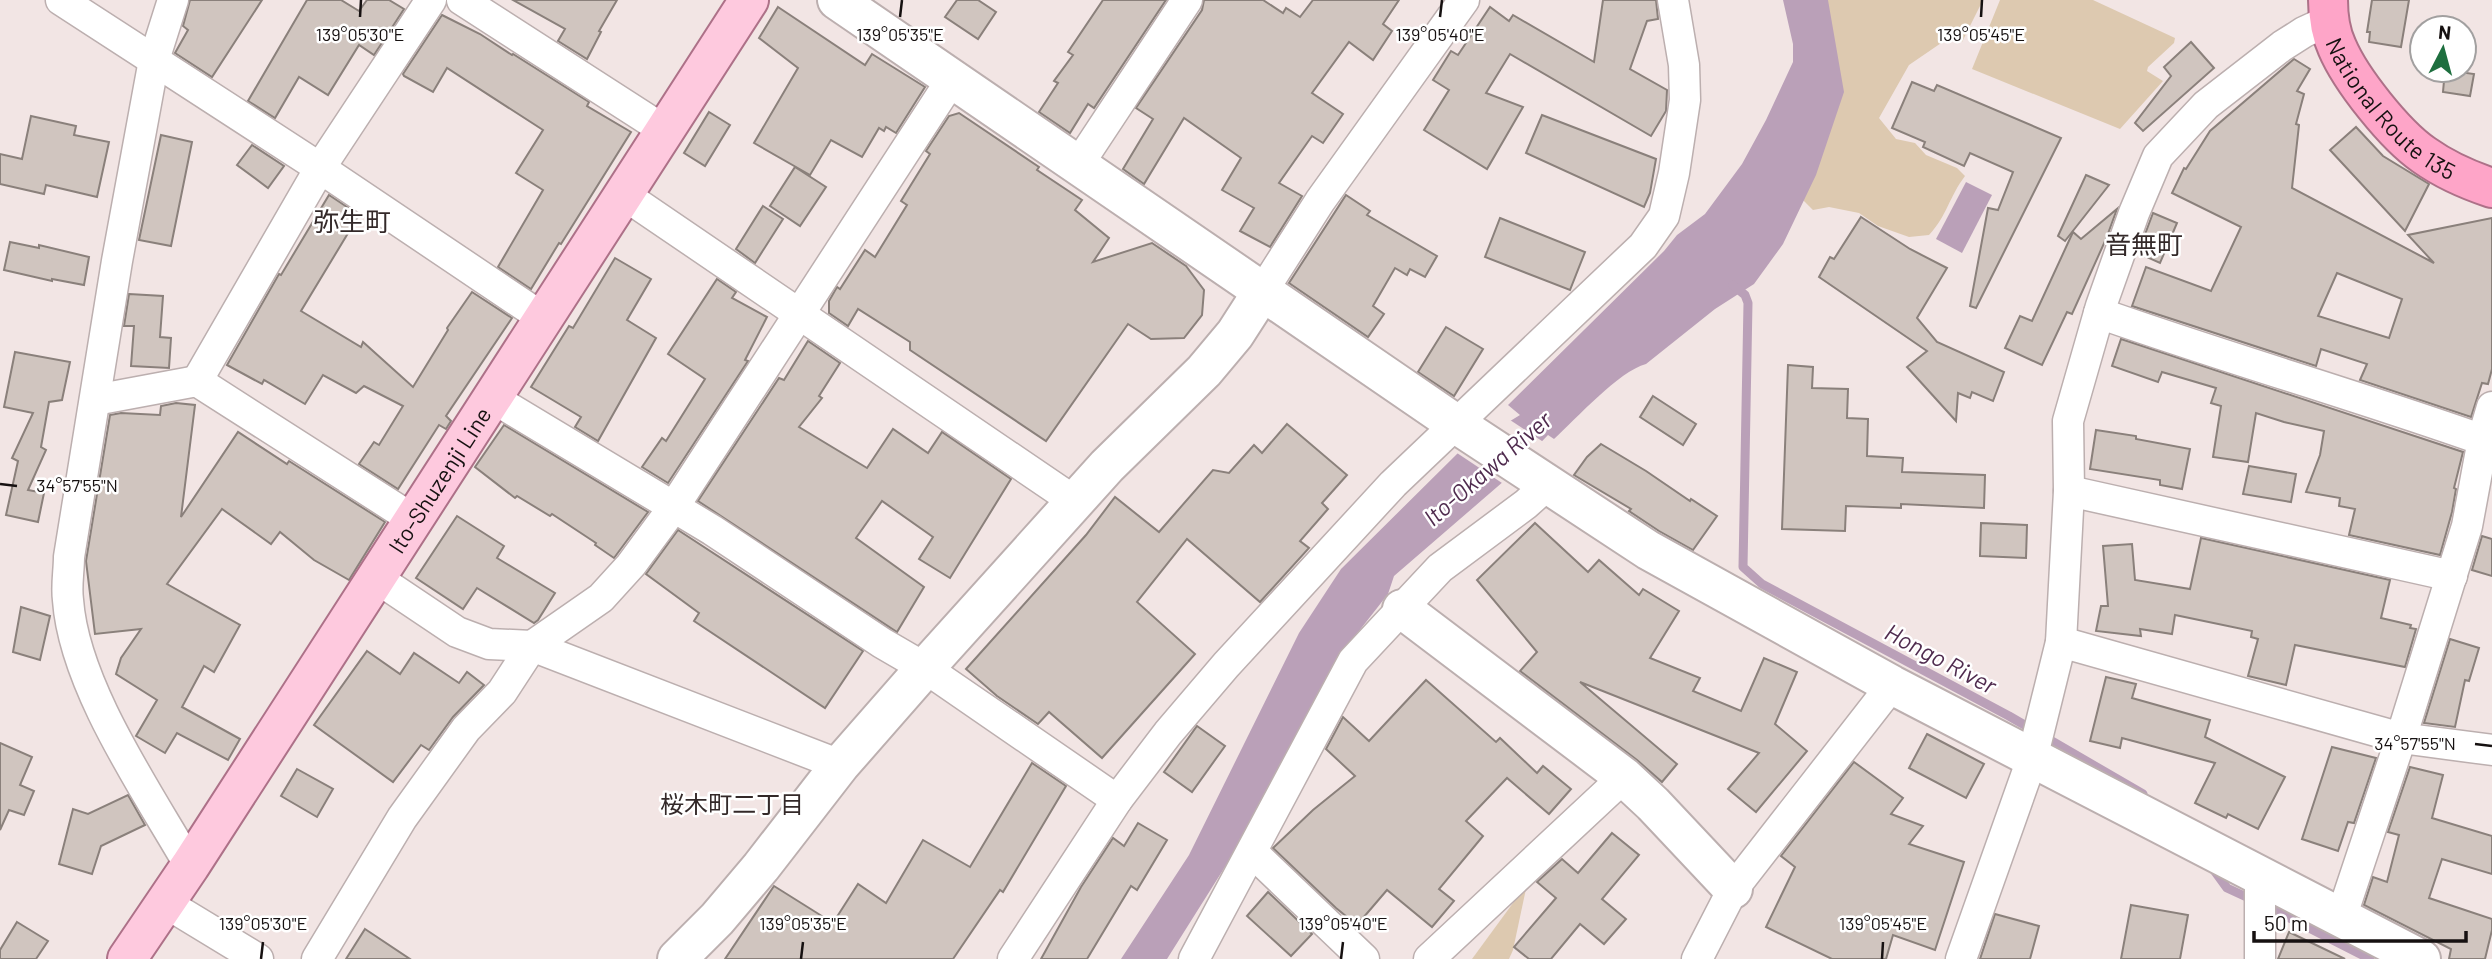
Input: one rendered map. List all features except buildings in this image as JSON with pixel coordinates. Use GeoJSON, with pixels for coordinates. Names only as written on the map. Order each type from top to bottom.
{"type":"FeatureCollection","features":[{"type":"Feature","properties":{"kind":"highway","name":"National Route 135"},"geometry":{"type":"LineString","coordinates":[[2328,10],[2336,46],[2347,67],[2396,130],[2422,154],[2441,166],[2492,188]]}},
{"type":"Feature","properties":{"kind":"main road","name":"Ito-Shuzenji Line"},"geometry":{"type":"LineString","coordinates":[[127,959],[190,866],[749,0]]}},
{"type":"Feature","properties":{"kind":"street"},"geometry":{"type":"LineString","coordinates":[[61,0],[542,318]]}},
{"type":"Feature","properties":{"kind":"street"},"geometry":{"type":"LineString","coordinates":[[173,0],[154,60],[117,261],[69,558],[68,600],[75,642],[104,715],[190,866]]}},
{"type":"Feature","properties":{"kind":"street"},"geometry":{"type":"LineString","coordinates":[[197,381],[320,169],[431,0]]}},
{"type":"Feature","properties":{"kind":"street"},"geometry":{"type":"LineString","coordinates":[[462,0],[664,130]]}},
{"type":"Feature","properties":{"kind":"street"},"geometry":{"type":"LineString","coordinates":[[837,0],[1462,428],[1648,551],[1892,685],[2033,755],[2260,880],[2421,959]]}},
{"type":"Feature","properties":{"kind":"street"},"geometry":{"type":"LineString","coordinates":[[1078,165],[1187,0]]}},
{"type":"Feature","properties":{"kind":"street"},"geometry":{"type":"LineString","coordinates":[[677,959],[717,919],[840,765],[1074,501],[1204,370],[1235,334],[1320,201],[1464,0]]}},
{"type":"Feature","properties":{"kind":"street"},"geometry":{"type":"LineString","coordinates":[[1013,959],[1117,800],[1168,733],[1226,665],[1393,484],[1462,428],[1643,246],[1664,216],[1674,173],[1685,100],[1684,65],[1673,0]]}},
{"type":"Feature","properties":{"kind":"street"},"geometry":{"type":"LineString","coordinates":[[1961,959],[2033,755],[2062,642],[2069,491],[2068,421],[2099,313],[2134,213],[2158,156],[2206,105],[2244,74],[2304,32],[2328,10]]}},
{"type":"Feature","properties":{"kind":"street"},"geometry":{"type":"LineString","coordinates":[[317,959],[402,818],[466,729],[502,692],[532,646],[601,598],[631,565],[673,508],[952,79]]}},
{"type":"Feature","properties":{"kind":"street"},"geometry":{"type":"LineString","coordinates":[[622,194],[1074,501]]}},
{"type":"Feature","properties":{"kind":"street"},"geometry":{"type":"LineString","coordinates":[[2099,313],[2186,344],[2414,415],[2483,440]]}},
{"type":"Feature","properties":{"kind":"street"},"geometry":{"type":"LineString","coordinates":[[95,400],[197,381],[414,520]]}},
{"type":"Feature","properties":{"kind":"street"},"geometry":{"type":"LineString","coordinates":[[491,397],[712,530],[882,643],[925,668],[1117,800]]}},
{"type":"Feature","properties":{"kind":"street"},"geometry":{"type":"LineString","coordinates":[[2340,918],[2452,576],[2480,527],[2483,440],[2492,407]]}},
{"type":"Feature","properties":{"kind":"street"},"geometry":{"type":"LineString","coordinates":[[1195,959],[1353,661],[1440,568],[1526,504],[1542,482]]}},
{"type":"Feature","properties":{"kind":"street"},"geometry":{"type":"LineString","coordinates":[[2069,491],[2452,576]]}},
{"type":"Feature","properties":{"kind":"street"},"geometry":{"type":"LineString","coordinates":[[375,577],[457,632],[489,644],[532,646],[840,765]]}},
{"type":"Feature","properties":{"kind":"street"},"geometry":{"type":"LineString","coordinates":[[1402,609],[1624,777],[1733,889]]}},
{"type":"Feature","properties":{"kind":"street"},"geometry":{"type":"LineString","coordinates":[[2062,642],[2401,738],[2492,750]]}},
{"type":"Feature","properties":{"kind":"street"},"geometry":{"type":"LineString","coordinates":[[1697,959],[1733,889],[1892,685]]}},
{"type":"Feature","properties":{"kind":"street"},"geometry":{"type":"LineString","coordinates":[[1429,959],[1624,777]]}},
{"type":"Feature","properties":{"kind":"street"},"geometry":{"type":"LineString","coordinates":[[1252,852],[1364,959]]}},
{"type":"Feature","properties":{"kind":"street"},"geometry":{"type":"LineString","coordinates":[[2260,880],[2260,959]]}},
{"type":"Feature","properties":{"kind":"street"},"geometry":{"type":"LineString","coordinates":[[164,902],[258,959]]}},
{"type":"Feature","properties":{"kind":"shaded area"},"geometry":{"type":"Polygon","coordinates":[[[1819,0],[1983,0],[1962,42],[1947,39],[1909,65],[1879,118],[1896,139],[1915,143],[1926,155],[1957,168],[1965,176],[1929,235],[1909,237],[1878,226],[1859,213],[1829,207],[1813,210],[1799,196],[1819,0]]]}},
{"type":"Feature","properties":{"kind":"shaded area"},"geometry":{"type":"Polygon","coordinates":[[[2000,0],[2093,0],[2175,38],[2174,43],[2148,67],[2147,71],[2163,81],[2120,129],[1972,69],[2000,0]]]}},
{"type":"Feature","properties":{"kind":"shaded area"},"geometry":{"type":"Polygon","coordinates":[[[1527,884],[1509,959],[1472,959],[1527,884]]]}},
{"type":"Feature","properties":{"kind":"water","name":"Ito-Okawa River"},"geometry":{"type":"Polygon","coordinates":[[[1783,0],[1828,0],[1844,92],[1816,175],[1783,244],[1754,284],[1715,309],[1646,364],[1623,376],[1554,439],[1548,435],[1504,481],[1394,576],[1388,594],[1334,663],[1240,843],[1167,959],[1121,959],[1189,855],[1299,633],[1341,569],[1458,453],[1520,415],[1508,405],[1677,235],[1705,214],[1742,164],[1793,62],[1793,44],[1783,0]]]}},
{"type":"Feature","properties":{"kind":"water"},"geometry":{"type":"Polygon","coordinates":[[[1966,182],[1992,195],[1962,253],[1936,239],[1966,182]]]}},
{"type":"Feature","properties":{"kind":"pier"},"geometry":{"type":"Polygon","coordinates":[[[1507,418],[1545,443],[1505,485],[1454,451],[1507,418]]]}},
{"type":"Feature","properties":{"kind":"waterway","name":"Hongo River"},"geometry":{"type":"LineString","coordinates":[[1733,285],[1745,295],[1748,303],[1743,567],[1762,584],[2009,716],[2143,794]]}},
{"type":"Feature","properties":{"kind":"waterway","name":"Hongo River"},"geometry":{"type":"LineString","coordinates":[[2211,866],[2227,888],[2253,900]]}},
{"type":"Feature","properties":{"kind":"waterway","name":"Hongo River"},"geometry":{"type":"LineString","coordinates":[[2266,906],[2370,959]]}},
{"type":"Feature","properties":{"kind":"district","name":"弥生町"},"geometry":{"type":"Point","coordinates":[352,220]}},
{"type":"Feature","properties":{"kind":"district","name":"音無町"},"geometry":{"type":"Point","coordinates":[2144,243]}},
{"type":"Feature","properties":{"kind":"district","name":"桜木町二丁目"},"geometry":{"type":"Point","coordinates":[732,803]}}]}
